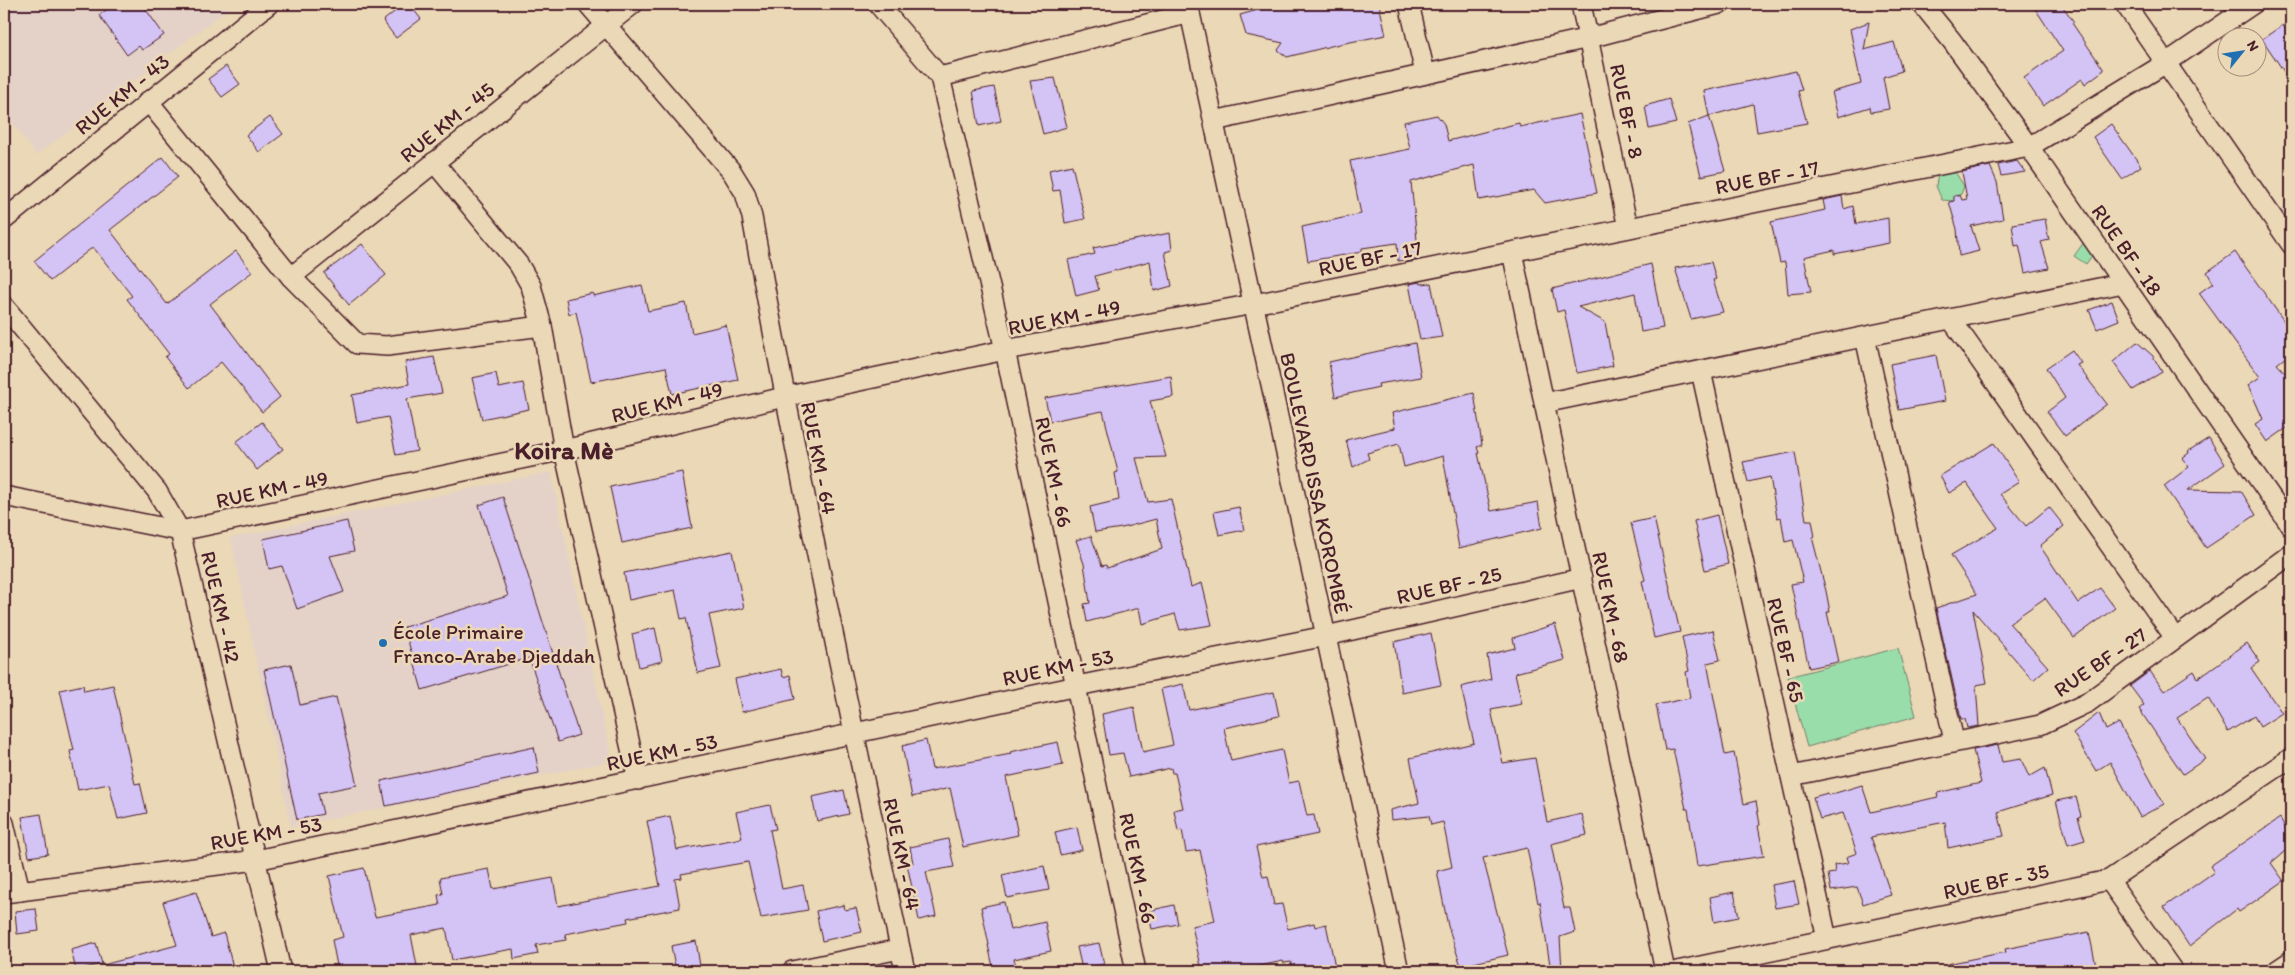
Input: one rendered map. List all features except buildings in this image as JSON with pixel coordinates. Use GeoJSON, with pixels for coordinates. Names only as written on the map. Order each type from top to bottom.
{"type":"FeatureCollection","features":[{"type":"Feature","properties":{"kind":"street","name":"RUE KM - 43"},"geometry":{"type":"LineString","coordinates":[[4,220],[269,4]]}},
{"type":"Feature","properties":{"kind":"street","name":"RUE KM - 64"},"geometry":{"type":"LineString","coordinates":[[588,4],[732,172],[745,193],[752,217],[784,397],[852,735],[904,971]]}},
{"type":"Feature","properties":{"kind":"street","name":"RUE KM - 45"},"geometry":{"type":"LineString","coordinates":[[291,277],[632,4]]}},
{"type":"Feature","properties":{"kind":"street","name":"RUE KM - 66"},"geometry":{"type":"LineString","coordinates":[[878,4],[940,77],[1005,350],[1136,971]]}},
{"type":"Feature","properties":{"kind":"street"},"geometry":{"type":"LineString","coordinates":[[1409,4],[1425,73]]}},
{"type":"Feature","properties":{"kind":"street","name":"RUE BF - 8"},"geometry":{"type":"LineString","coordinates":[[1581,4],[1628,228]]}},
{"type":"Feature","properties":{"kind":"street"},"geometry":{"type":"LineString","coordinates":[[1214,121],[1589,38],[1719,4]]}},
{"type":"Feature","properties":{"kind":"street","name":"RUE BF - 18"},"geometry":{"type":"LineString","coordinates":[[1922,4],[1952,40],[2028,147],[2291,526]]}},
{"type":"Feature","properties":{"kind":"street"},"geometry":{"type":"LineString","coordinates":[[2125,4],[2291,244]]}},
{"type":"Feature","properties":{"kind":"street","name":"RUE BF - 17"},"geometry":{"type":"LineString","coordinates":[[1254,304],[2028,147],[2166,63],[2253,4]]}},
{"type":"Feature","properties":{"kind":"street"},"geometry":{"type":"LineString","coordinates":[[940,77],[1189,8]]}},
{"type":"Feature","properties":{"kind":"street","name":"BOULEVARD ISSA KOROMBÉ"},"geometry":{"type":"LineString","coordinates":[[1189,8],[1399,971]]}},
{"type":"Feature","properties":{"kind":"street"},"geometry":{"type":"LineString","coordinates":[[148,101],[291,277],[357,344],[387,346],[542,326]]}},
{"type":"Feature","properties":{"kind":"street"},"geometry":{"type":"LineString","coordinates":[[434,162],[519,265],[532,286],[542,326],[564,450],[638,780]]}},
{"type":"Feature","properties":{"kind":"street","name":"RUE KM - 68"},"geometry":{"type":"LineString","coordinates":[[1512,252],[1665,971]]}},
{"type":"Feature","properties":{"kind":"street"},"geometry":{"type":"LineString","coordinates":[[1544,403],[2123,283]]}},
{"type":"Feature","properties":{"kind":"street","name":"RUE KM - 49"},"geometry":{"type":"LineString","coordinates":[[4,496],[180,531],[564,450],[784,397],[1005,350],[1254,304]]}},
{"type":"Feature","properties":{"kind":"street","name":"RUE KM - 42"},"geometry":{"type":"LineString","coordinates":[[4,306],[157,491],[180,531],[281,971]]}},
{"type":"Feature","properties":{"kind":"street"},"geometry":{"type":"LineString","coordinates":[[1951,319],[2175,638]]}},
{"type":"Feature","properties":{"kind":"street"},"geometry":{"type":"LineString","coordinates":[[1865,337],[1954,741]]}},
{"type":"Feature","properties":{"kind":"street","name":"RUE BF - 65"},"geometry":{"type":"LineString","coordinates":[[1701,371],[1827,939]]}},
{"type":"Feature","properties":{"kind":"street","name":"RUE BF - 27"},"geometry":{"type":"LineString","coordinates":[[1791,776],[1954,741],[2040,725],[2087,703],[2291,554]]}},
{"type":"Feature","properties":{"kind":"street","name":"RUE BF - 25"},"geometry":{"type":"LineString","coordinates":[[1326,636],[1582,578]]}},
{"type":"Feature","properties":{"kind":"street","name":"RUE KM - 53"},"geometry":{"type":"LineString","coordinates":[[12,892],[256,860],[1077,686],[1326,636]]}},
{"type":"Feature","properties":{"kind":"street","name":"RUE BF - 35"},"geometry":{"type":"LineString","coordinates":[[1677,971],[2109,880],[2291,758]]}},
{"type":"Feature","properties":{"kind":"street"},"geometry":{"type":"LineString","coordinates":[[4,824],[12,892]]}},
{"type":"Feature","properties":{"kind":"street"},"geometry":{"type":"LineString","coordinates":[[2109,880],[2173,971]]}},
{"type":"Feature","properties":{"kind":"street"},"geometry":{"type":"LineString","coordinates":[[792,971],[900,949]]}},
{"type":"Feature","properties":{"kind":"street"},"geometry":{"type":"LineString","coordinates":[[2276,971],[2291,961]]}},
{"type":"Feature","properties":{"kind":"shaded area"},"geometry":{"type":"Polygon","coordinates":[[[4,4],[234,4],[36,155],[4,111],[4,4]]]}},
{"type":"Feature","properties":{"kind":"shaded area"},"geometry":{"type":"Polygon","coordinates":[[[551,472],[612,761],[291,827],[231,538],[551,472]]]}},
{"type":"Feature","properties":{"kind":"green space"},"geometry":{"type":"Polygon","coordinates":[[[1955,172],[1964,186],[1961,194],[1954,201],[1942,200],[1936,186],[1938,173],[1955,172]]]}},
{"type":"Feature","properties":{"kind":"green space"},"geometry":{"type":"Polygon","coordinates":[[[2084,242],[2096,250],[2086,264],[2074,256],[2084,242]]]}},
{"type":"Feature","properties":{"kind":"green space"},"geometry":{"type":"Polygon","coordinates":[[[1898,648],[1916,716],[1807,747],[1788,677],[1898,648]]]}},
{"type":"Feature","properties":{"kind":"place","name":"École Primaire Franco-Arabe Djeddah"},"geometry":{"type":"Point","coordinates":[383,643]}},
{"type":"Feature","properties":{"kind":"district","name":"Koira Mè"},"geometry":{"type":"Point","coordinates":[564,450]}}]}
